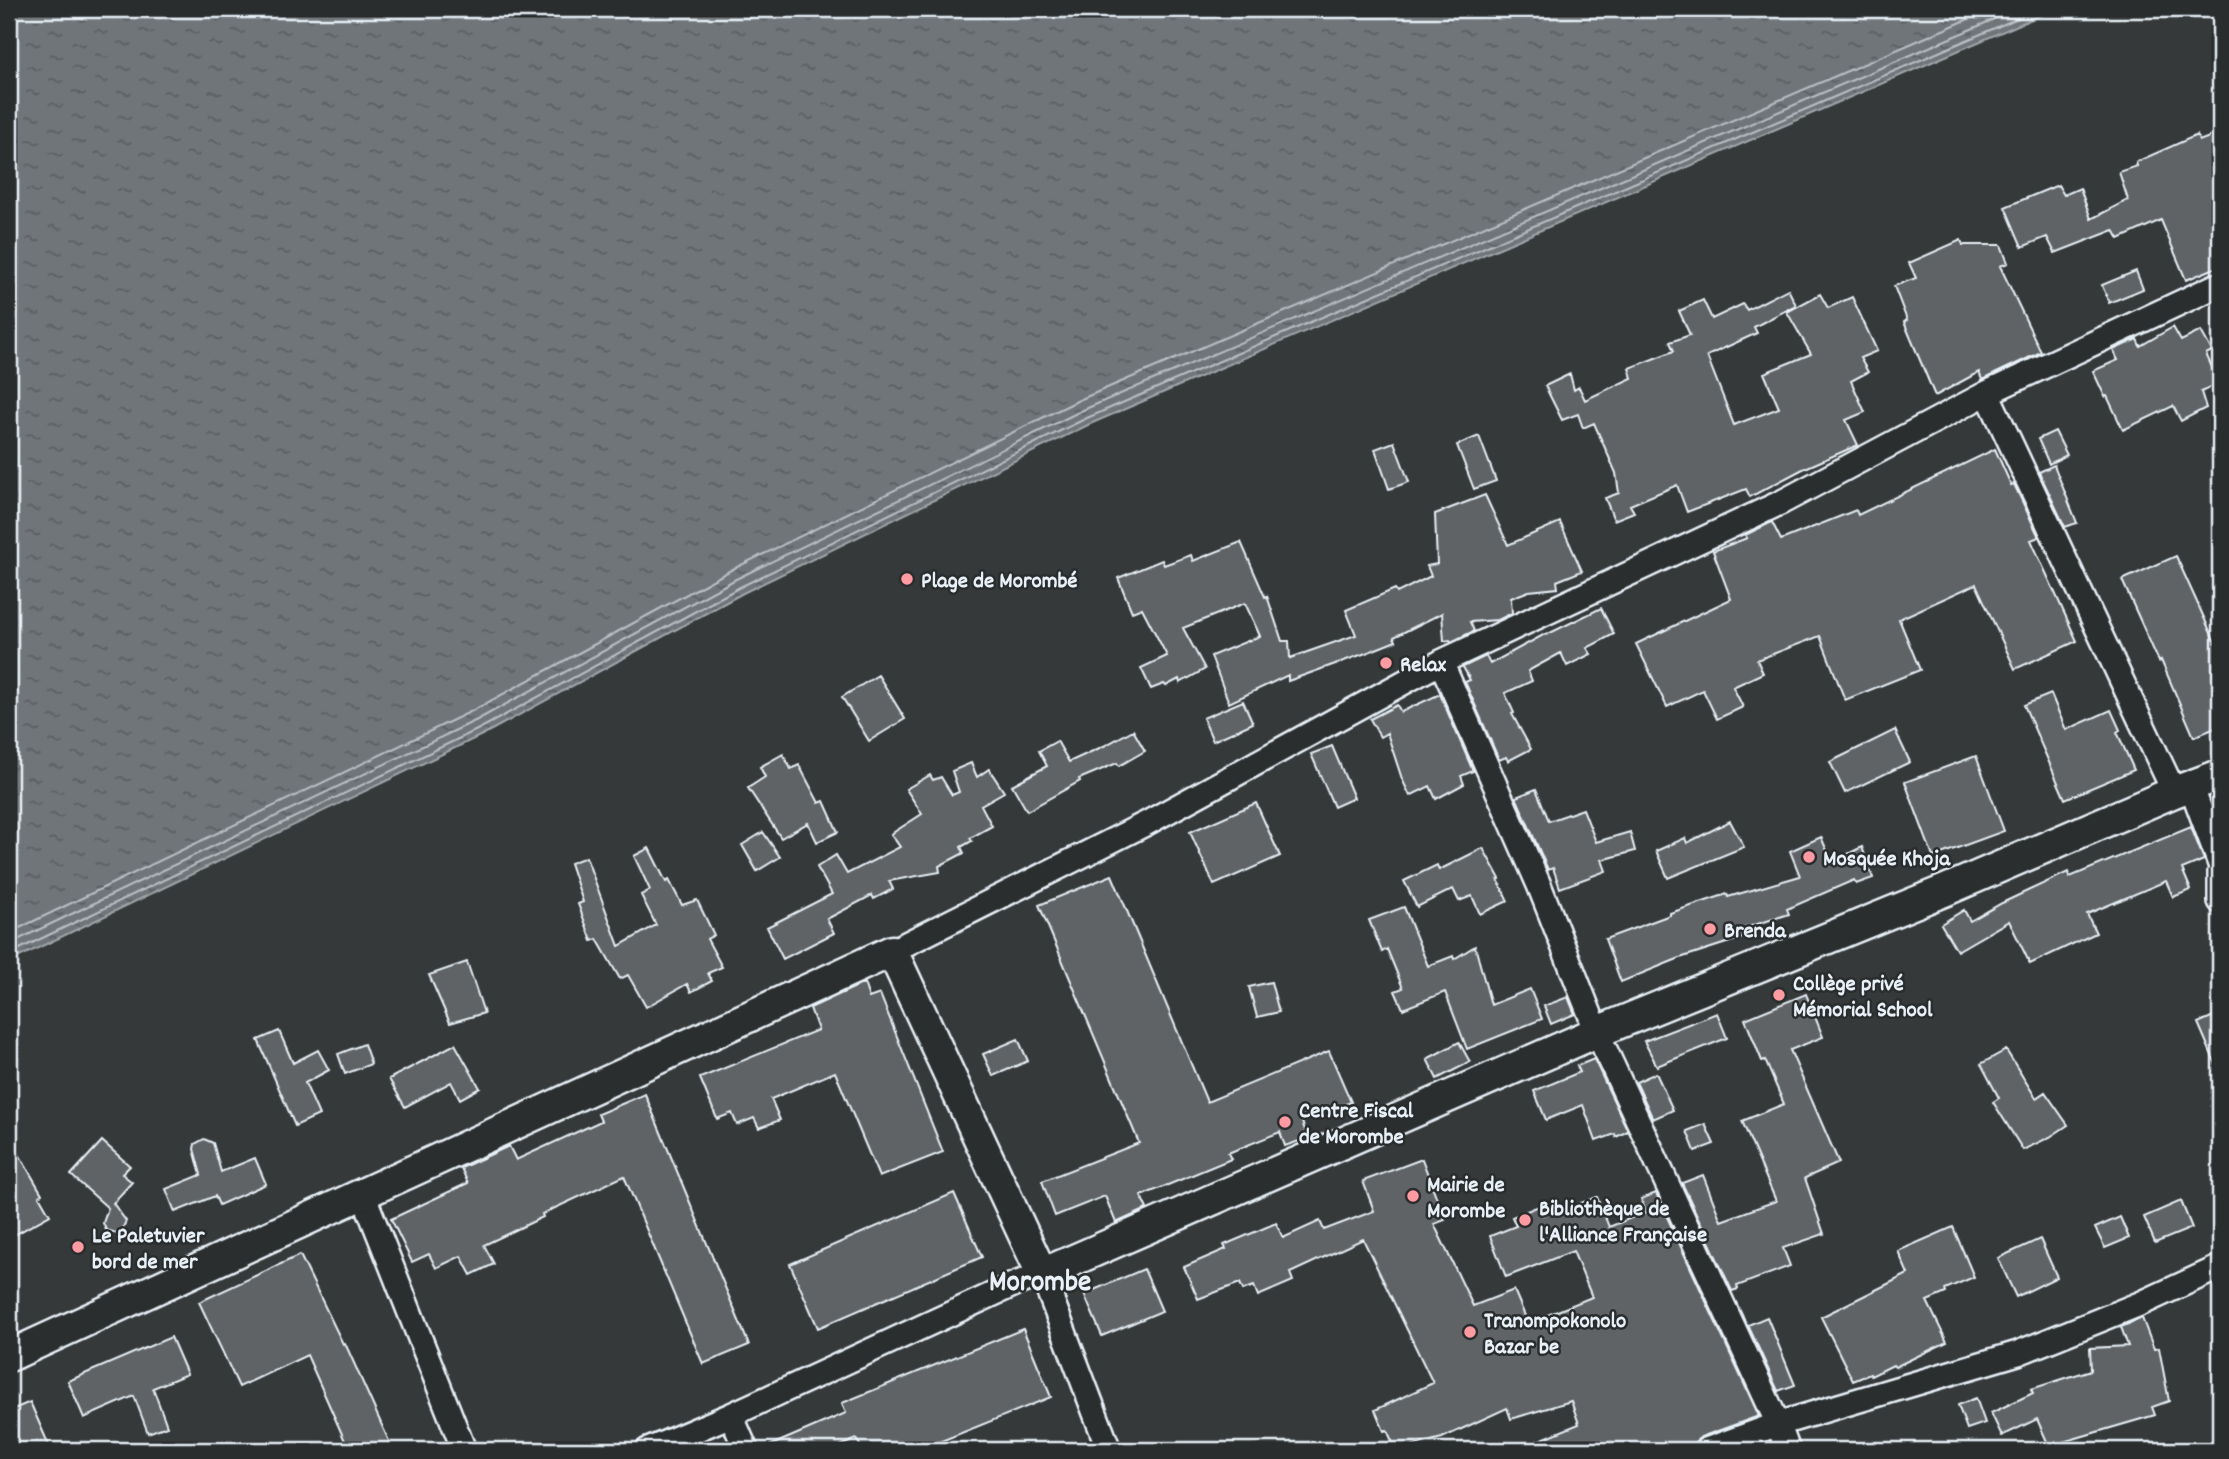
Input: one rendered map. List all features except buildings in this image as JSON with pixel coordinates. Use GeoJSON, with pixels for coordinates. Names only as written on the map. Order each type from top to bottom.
{"type":"FeatureCollection","features":[{"type":"Feature","properties":{"kind":"street"},"geometry":{"type":"LineString","coordinates":[[9,1356],[892,951],[1147,823],[1441,662],[1782,502],[1987,393],[2220,284]]}},
{"type":"Feature","properties":{"kind":"street"},"geometry":{"type":"LineString","coordinates":[[1987,393],[2220,864]]}},
{"type":"Feature","properties":{"kind":"street"},"geometry":{"type":"LineString","coordinates":[[1441,662],[1539,885],[1597,1032],[1788,1450]]}},
{"type":"Feature","properties":{"kind":"street"},"geometry":{"type":"LineString","coordinates":[[648,1450],[731,1415],[1015,1284],[1597,1032],[2220,775]]}},
{"type":"Feature","properties":{"kind":"street"},"geometry":{"type":"LineString","coordinates":[[2220,872],[2220,901]]}},
{"type":"Feature","properties":{"kind":"street"},"geometry":{"type":"LineString","coordinates":[[892,951],[1042,1274],[1110,1450]]}},
{"type":"Feature","properties":{"kind":"street"},"geometry":{"type":"LineString","coordinates":[[363,1194],[464,1450]]}},
{"type":"Feature","properties":{"kind":"street"},"geometry":{"type":"LineString","coordinates":[[1706,1450],[1778,1424],[2018,1353],[2142,1303],[2220,1267]]}},
{"type":"Feature","properties":{"kind":"street"},"geometry":{"type":"LineString","coordinates":[[731,1415],[746,1450]]}},
{"type":"Feature","properties":{"kind":"water"},"geometry":{"type":"Polygon","coordinates":[[[9,9],[2055,9],[1090,424],[743,593],[484,734],[9,962],[9,9]]]}},
{"type":"Feature","properties":{"kind":"place","name":"Plage de Morombé"},"geometry":{"type":"Point","coordinates":[907,579]}},
{"type":"Feature","properties":{"kind":"place","name":"Relax"},"geometry":{"type":"Point","coordinates":[1386,663]}},
{"type":"Feature","properties":{"kind":"place","name":"Mosquée Khoja"},"geometry":{"type":"Point","coordinates":[1809,857]}},
{"type":"Feature","properties":{"kind":"place","name":"Brenda"},"geometry":{"type":"Point","coordinates":[1710,929]}},
{"type":"Feature","properties":{"kind":"place","name":"Collège privé Mémorial School"},"geometry":{"type":"Point","coordinates":[1779,995]}},
{"type":"Feature","properties":{"kind":"place","name":"Centre Fiscal de Morombe"},"geometry":{"type":"Point","coordinates":[1285,1122]}},
{"type":"Feature","properties":{"kind":"place","name":"Mairie de Morombe"},"geometry":{"type":"Point","coordinates":[1413,1196]}},
{"type":"Feature","properties":{"kind":"place","name":"Bibliothèque de l'Alliance Française"},"geometry":{"type":"Point","coordinates":[1525,1220]}},
{"type":"Feature","properties":{"kind":"place","name":"Le Paletuvier bord de mer"},"geometry":{"type":"Point","coordinates":[78,1247]}},
{"type":"Feature","properties":{"kind":"place","name":"Tranompokonolo Bazar be"},"geometry":{"type":"Point","coordinates":[1470,1332]}},
{"type":"Feature","properties":{"kind":"district","name":"Morombe"},"geometry":{"type":"Point","coordinates":[1040,1280]}}]}
